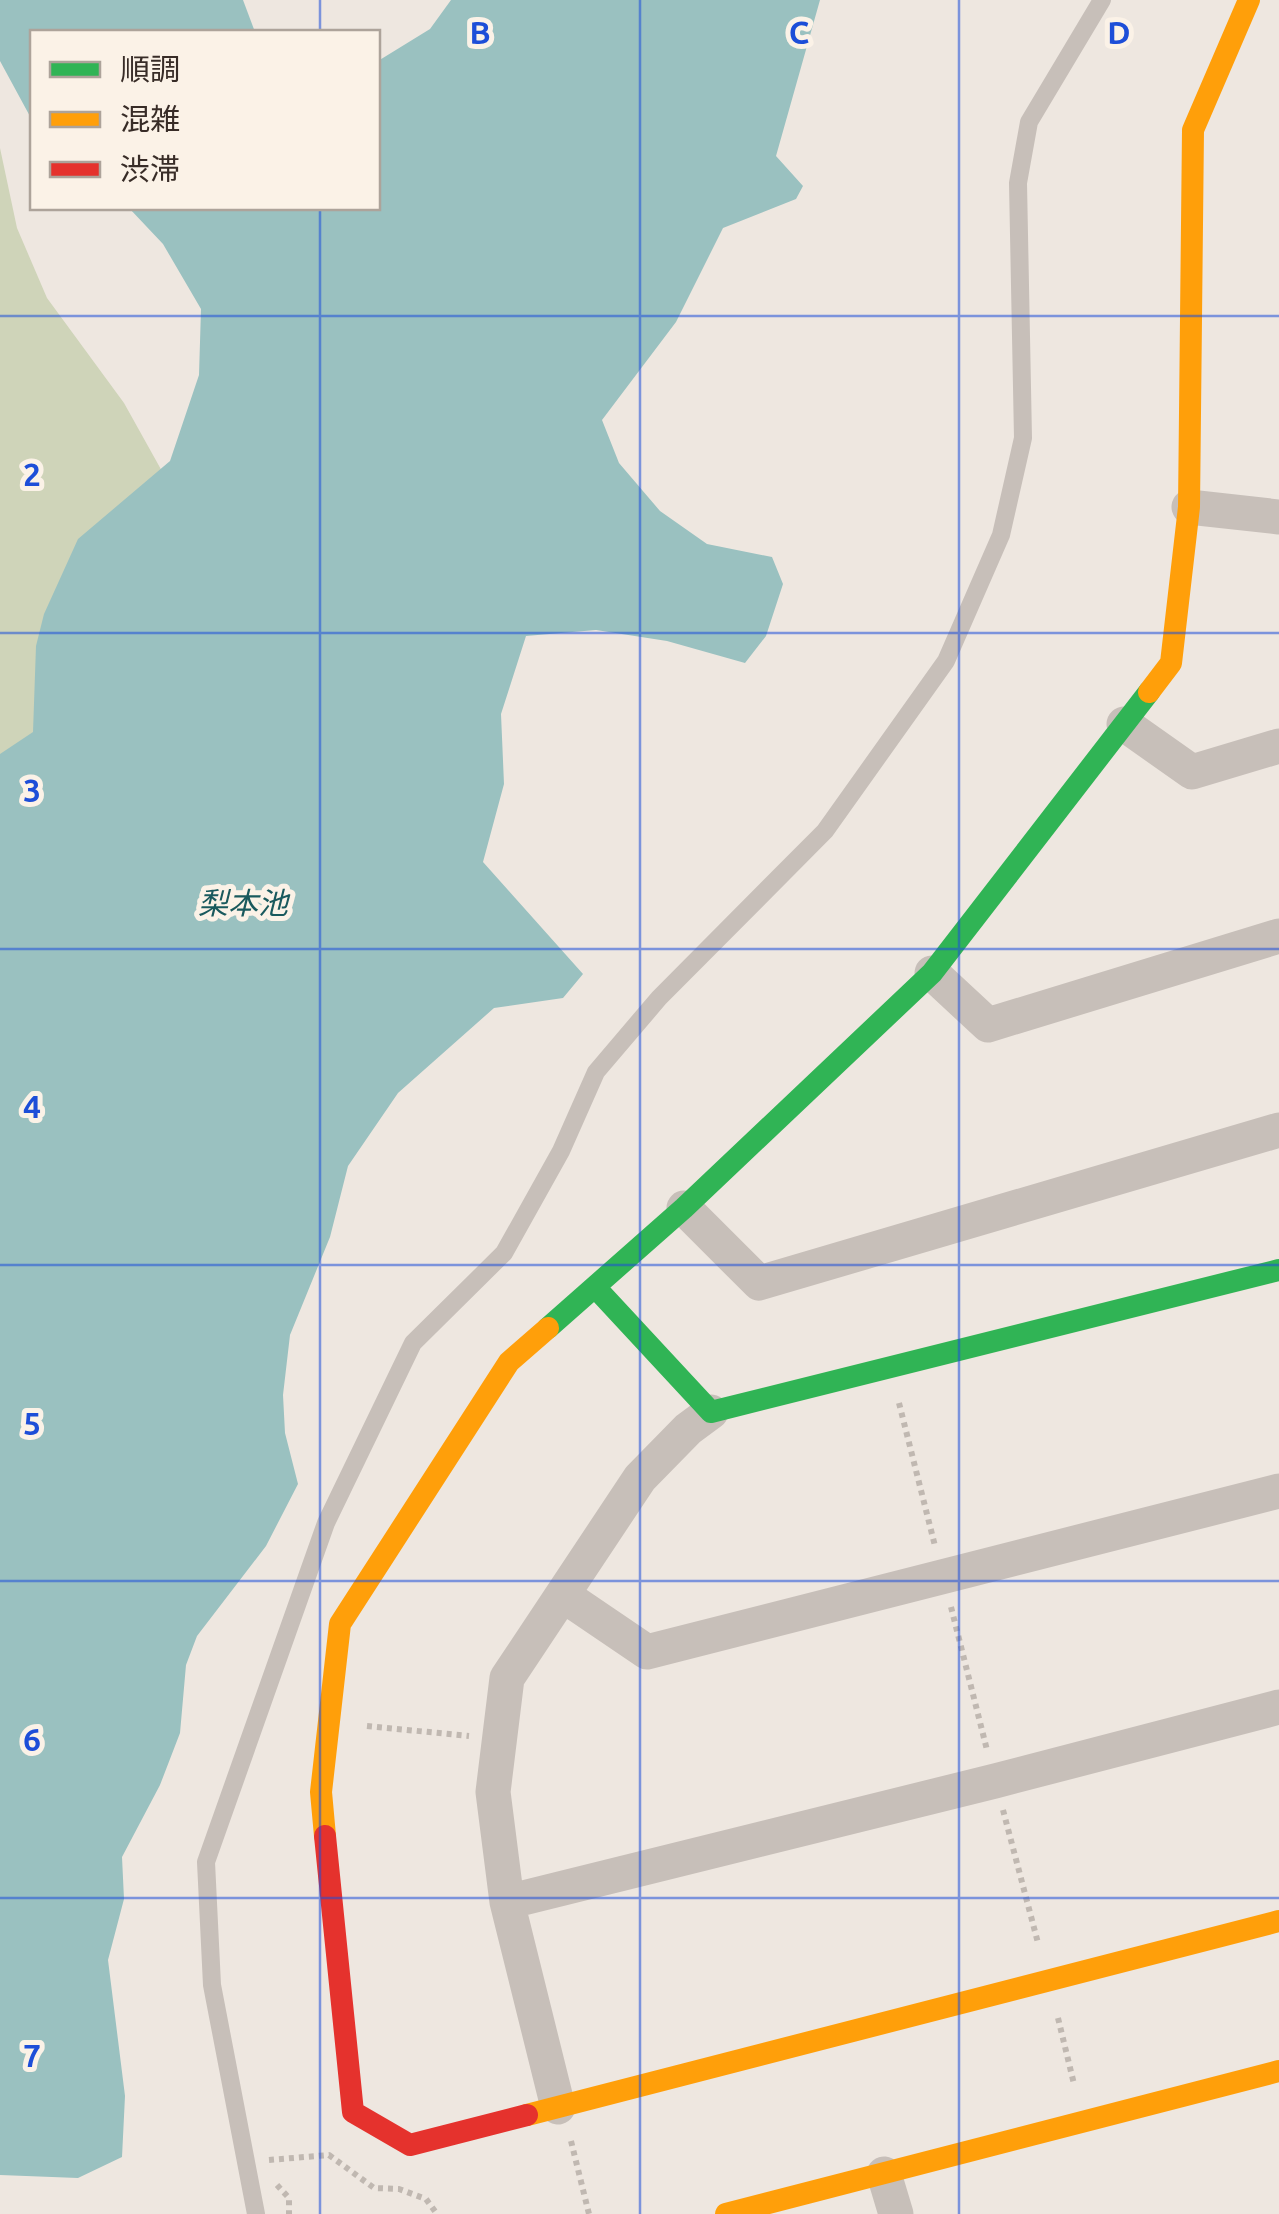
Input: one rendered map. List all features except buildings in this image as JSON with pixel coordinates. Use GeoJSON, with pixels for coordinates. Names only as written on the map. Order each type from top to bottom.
{"type":"FeatureCollection","features":[{"type":"Feature","properties":{"kind":"street"},"geometry":{"type":"LineString","coordinates":[[1249,0],[1193,130],[1189,507],[1171,662],[932,973],[684,1208],[509,1362],[340,1624],[320,1792],[353,2112],[410,2145],[1279,1921]]}},
{"type":"Feature","properties":{"kind":"street"},"geometry":{"type":"LineString","coordinates":[[1189,507],[1279,517]]}},
{"type":"Feature","properties":{"kind":"street"},"geometry":{"type":"LineString","coordinates":[[1124,724],[1192,772],[1279,746]]}},
{"type":"Feature","properties":{"kind":"street"},"geometry":{"type":"LineString","coordinates":[[932,973],[988,1025],[1279,936]]}},
{"type":"Feature","properties":{"kind":"street"},"geometry":{"type":"LineString","coordinates":[[684,1208],[759,1283],[1279,1130]]}},
{"type":"Feature","properties":{"kind":"street"},"geometry":{"type":"LineString","coordinates":[[558,2107],[507,1902],[494,1792],[507,1678],[640,1478],[688,1429],[711,1412],[1279,1270]]}},
{"type":"Feature","properties":{"kind":"street"},"geometry":{"type":"LineString","coordinates":[[595,1287],[711,1412]]}},
{"type":"Feature","properties":{"kind":"street"},"geometry":{"type":"LineString","coordinates":[[563,1595],[647,1652],[1279,1491]]}},
{"type":"Feature","properties":{"kind":"street"},"geometry":{"type":"LineString","coordinates":[[507,1902],[1279,1707]]}},
{"type":"Feature","properties":{"kind":"street"},"geometry":{"type":"LineString","coordinates":[[726,2214],[1279,2071]]}},
{"type":"Feature","properties":{"kind":"street"},"geometry":{"type":"LineString","coordinates":[[884,2174],[896,2214]]}},
{"type":"Feature","properties":{"kind":"lane"},"geometry":{"type":"LineString","coordinates":[[256,2214],[212,1985],[206,1862],[326,1523],[413,1344],[504,1254],[561,1151],[596,1072],[659,998],[825,832],[946,661],[1002,535],[1023,438],[1018,182],[1029,122],[1102,0]]}},
{"type":"Feature","properties":{"kind":"path"},"geometry":{"type":"LineString","coordinates":[[890,1368],[1076,2090]]}},
{"type":"Feature","properties":{"kind":"path"},"geometry":{"type":"LineString","coordinates":[[329,1723],[500,1739]]}},
{"type":"Feature","properties":{"kind":"path"},"geometry":{"type":"LineString","coordinates":[[558,2107],[566,2121],[589,2214]]}},
{"type":"Feature","properties":{"kind":"path"},"geometry":{"type":"LineString","coordinates":[[256,2161],[329,2155],[374,2188],[399,2189],[426,2200],[437,2214]]}},
{"type":"Feature","properties":{"kind":"green space"},"geometry":{"type":"Polygon","coordinates":[[[0,148],[17,228],[47,298],[124,403],[163,473],[0,896],[0,148]]]}},
{"type":"Feature","properties":{"kind":"water"},"geometry":{"type":"Polygon","coordinates":[[[0,0],[243,0],[254,30],[30,30],[30,116],[0,61],[0,0]]]}},
{"type":"Feature","properties":{"kind":"water","name":"梨本池"},"geometry":{"type":"Polygon","coordinates":[[[451,0],[820,0],[776,156],[803,186],[796,199],[723,228],[676,322],[602,420],[619,463],[660,511],[707,544],[772,557],[783,584],[766,636],[745,663],[667,641],[596,630],[526,636],[501,714],[504,784],[483,862],[583,974],[563,998],[494,1008],[398,1093],[348,1166],[330,1237],[290,1335],[283,1395],[285,1433],[298,1484],[266,1546],[197,1636],[186,1665],[180,1733],[160,1785],[122,1857],[124,1899],[108,1960],[125,2096],[122,2157],[78,2178],[0,2175],[0,754],[33,732],[36,646],[44,614],[78,539],[170,461],[199,375],[201,309],[163,244],[131,210],[380,210],[380,60],[430,29],[451,0]]]}},
{"type":"Feature","properties":{"kind":"traffic: fast"},"geometry":{"type":"LineString","coordinates":[[548,1328],[684,1208],[932,973],[1149,692]]}},
{"type":"Feature","properties":{"kind":"traffic: fast"},"geometry":{"type":"LineString","coordinates":[[595,1287],[711,1412],[1279,1270]]}},
{"type":"Feature","properties":{"kind":"traffic: slow"},"geometry":{"type":"LineString","coordinates":[[1149,692],[1171,663],[1189,507],[1193,130],[1249,0]]}},
{"type":"Feature","properties":{"kind":"traffic: slow"},"geometry":{"type":"LineString","coordinates":[[325,1836],[321,1792],[340,1624],[509,1362],[548,1328]]}},
{"type":"Feature","properties":{"kind":"traffic: slow"},"geometry":{"type":"LineString","coordinates":[[527,2115],[1279,1921]]}},
{"type":"Feature","properties":{"kind":"traffic: slow"},"geometry":{"type":"LineString","coordinates":[[726,2214],[1279,2071]]}},
{"type":"Feature","properties":{"kind":"traffic: jam"},"geometry":{"type":"LineString","coordinates":[[325,1836],[353,2112],[410,2145],[527,2115]]}}]}
